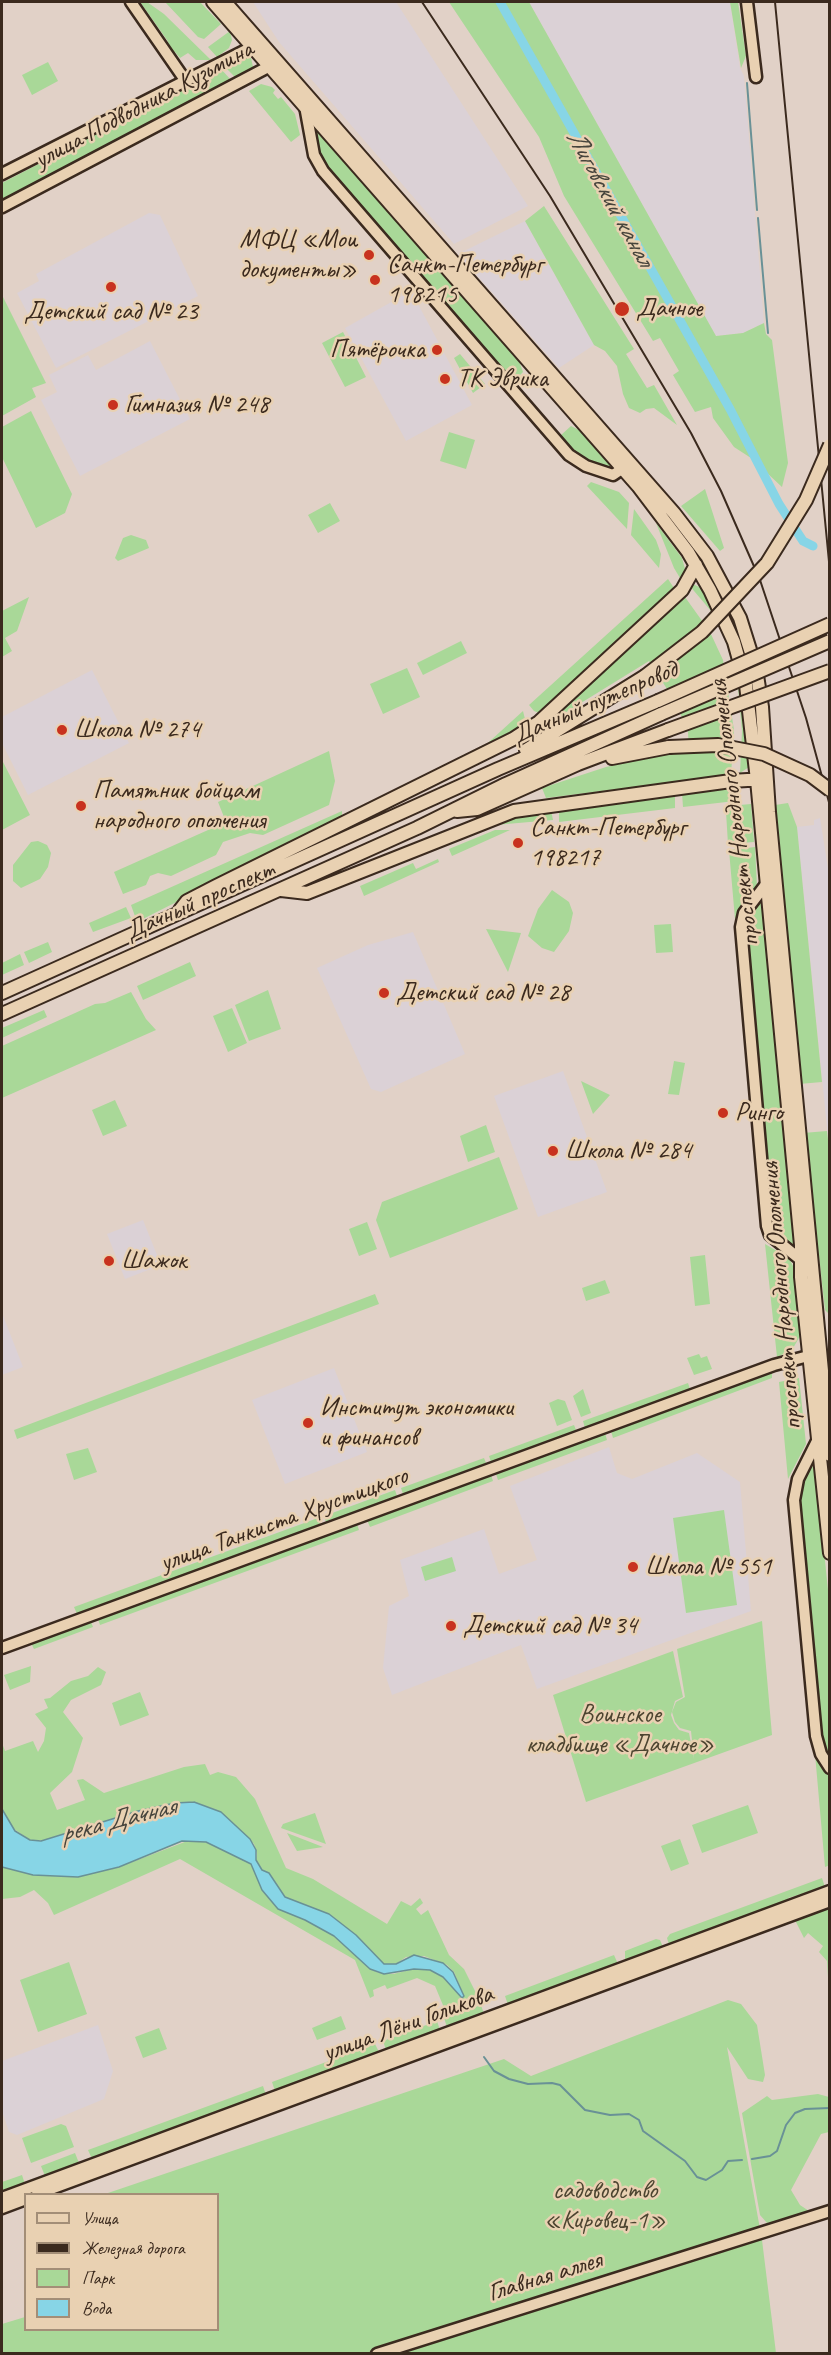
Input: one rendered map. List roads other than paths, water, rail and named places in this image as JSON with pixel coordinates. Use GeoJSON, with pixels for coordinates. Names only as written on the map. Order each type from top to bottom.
{"type":"FeatureCollection","features":[{"type":"Feature","properties":{"kind":"main road","name":"проспект Народного Ополчения"},"geometry":{"type":"LineString","coordinates":[[213,2],[257,44]]}},
{"type":"Feature","properties":{"kind":"main road","name":"проспект Народного Ополчения"},"geometry":{"type":"LineString","coordinates":[[225,2],[272,62],[627,466],[696,565],[722,615],[741,665],[762,780],[814,1355],[817,1441],[830,1553]]}},
{"type":"Feature","properties":{"kind":"main road","name":"проспект Народного Ополчения"},"geometry":{"type":"LineString","coordinates":[[272,62],[305,106],[698,543],[724,585],[749,640],[759,687],[766,883],[801,1260],[830,1455]]}},
{"type":"Feature","properties":{"kind":"main road"},"geometry":{"type":"LineString","coordinates":[[498,769],[654,670],[702,632],[724,611],[767,563],[784,537],[806,500],[830,445]]}},
{"type":"Feature","properties":{"kind":"main road"},"geometry":{"type":"LineString","coordinates":[[178,914],[187,901],[513,739],[539,722],[682,590],[696,565]]}},
{"type":"Feature","properties":{"kind":"main road","name":"Дачный путепровод"},"geometry":{"type":"LineString","coordinates":[[412,809],[830,624]]}},
{"type":"Feature","properties":{"kind":"main road","name":"Дачный путепровод"},"geometry":{"type":"LineString","coordinates":[[417,828],[583,748],[830,641]]}},
{"type":"Feature","properties":{"kind":"main road"},"geometry":{"type":"LineString","coordinates":[[447,812],[477,809],[578,764],[830,671]]}},
{"type":"Feature","properties":{"kind":"main road"},"geometry":{"type":"LineString","coordinates":[[578,764],[669,747],[718,745],[764,754],[810,775],[830,790]]}},
{"type":"Feature","properties":{"kind":"main road"},"geometry":{"type":"LineString","coordinates":[[280,890],[307,893],[514,811],[731,781],[762,780]]}},
{"type":"Feature","properties":{"kind":"main road","name":"Дачный проспект"},"geometry":{"type":"LineString","coordinates":[[2,993],[412,809]]}},
{"type":"Feature","properties":{"kind":"main road","name":"Дачный проспект"},"geometry":{"type":"LineString","coordinates":[[2,1014],[417,828]]}},
{"type":"Feature","properties":{"kind":"street"},"geometry":{"type":"LineString","coordinates":[[131,2],[185,80]]}},
{"type":"Feature","properties":{"kind":"street"},"geometry":{"type":"LineString","coordinates":[[747,2],[756,77]]}},
{"type":"Feature","properties":{"kind":"street","name":"улица Подводника Кузьмина"},"geometry":{"type":"LineString","coordinates":[[2,174],[257,44]]}},
{"type":"Feature","properties":{"kind":"street","name":"улица Подводника Кузьмина"},"geometry":{"type":"LineString","coordinates":[[2,207],[272,62]]}},
{"type":"Feature","properties":{"kind":"street"},"geometry":{"type":"LineString","coordinates":[[305,106],[317,163],[552,436],[569,455],[586,466],[613,475],[627,466]]}},
{"type":"Feature","properties":{"kind":"street"},"geometry":{"type":"LineString","coordinates":[[766,883],[744,913],[741,927],[767,1226],[770,1235],[801,1260]]}},
{"type":"Feature","properties":{"kind":"street","name":"улица Танкиста Хрустицкого"},"geometry":{"type":"LineString","coordinates":[[2,1648],[769,1366],[814,1355]]}},
{"type":"Feature","properties":{"kind":"street"},"geometry":{"type":"LineString","coordinates":[[817,1441],[798,1479],[794,1500],[816,1736],[821,1754],[830,1768]]}},
{"type":"Feature","properties":{"kind":"street","name":"улица Лёни Голикова"},"geometry":{"type":"LineString","coordinates":[[2,2198],[830,1891]]}},
{"type":"Feature","properties":{"kind":"street","name":"улица Лёни Голикова"},"geometry":{"type":"LineString","coordinates":[[40,2193],[830,1901]]}},
{"type":"Feature","properties":{"kind":"street"},"geometry":{"type":"LineString","coordinates":[[2,2208],[24,2200]]}},
{"type":"Feature","properties":{"kind":"street","name":"Главная аллея"},"geometry":{"type":"LineString","coordinates":[[377,2354],[830,2211]]}},
{"type":"Feature","properties":{"kind":"water","name":"река Дачная"},"geometry":{"type":"Polygon","coordinates":[[[194,1802],[221,1812],[250,1839],[256,1850],[256,1860],[262,1870],[269,1873],[285,1897],[329,1914],[356,1935],[384,1964],[396,1964],[414,1955],[443,1963],[453,1972],[464,1996],[462,1998],[443,1977],[430,1970],[414,1969],[384,1974],[370,1969],[334,1936],[305,1920],[278,1909],[262,1890],[251,1864],[206,1842],[182,1841],[119,1867],[78,1877],[33,1875],[2,1867],[2,1809],[15,1831],[30,1840],[41,1841],[138,1811],[175,1803],[194,1802]]]}},
{"type":"Feature","properties":{"kind":"waterway","name":"Лиговский канал"},"geometry":{"type":"LineString","coordinates":[[500,2],[730,409],[779,504],[803,541],[813,546]]}},
{"type":"Feature","properties":{"kind":"waterway"},"geometry":{"type":"LineString","coordinates":[[747,83],[757,210]]}},
{"type":"Feature","properties":{"kind":"waterway"},"geometry":{"type":"LineString","coordinates":[[758,218],[768,333]]}},
{"type":"Feature","properties":{"kind":"waterway","name":"река Дачная"},"geometry":{"type":"LineString","coordinates":[[484,2057],[494,2071],[509,2079],[528,2084],[560,2085],[585,2110],[610,2115],[629,2114],[639,2120],[643,2131],[685,2161],[697,2177],[706,2180],[722,2170],[728,2161],[742,2160]]}},
{"type":"Feature","properties":{"kind":"waterway","name":"река Дачная"},"geometry":{"type":"LineString","coordinates":[[752,2159],[770,2156],[777,2151],[786,2125],[795,2113],[805,2109],[830,2108]]}},
{"type":"Feature","properties":{"kind":"railway"},"geometry":{"type":"LineString","coordinates":[[422,2],[550,196],[691,433],[721,491],[760,580],[806,718],[830,806]]}},
{"type":"Feature","properties":{"kind":"railway"},"geometry":{"type":"LineString","coordinates":[[775,2],[830,572]]}},
{"type":"Feature","properties":{"kind":"place","name":"МФЦ «Мои документы»"},"geometry":{"type":"Point","coordinates":[369,255]}},
{"type":"Feature","properties":{"kind":"place","name":"Санкт-Петербург 198215"},"geometry":{"type":"Point","coordinates":[375,280]}},
{"type":"Feature","properties":{"kind":"place","name":"Детский сад № 23"},"geometry":{"type":"Point","coordinates":[111,287]}},
{"type":"Feature","properties":{"kind":"place","name":"Дачное"},"geometry":{"type":"Point","coordinates":[622,309]}},
{"type":"Feature","properties":{"kind":"place","name":"Пятёрочка"},"geometry":{"type":"Point","coordinates":[437,350]}},
{"type":"Feature","properties":{"kind":"place","name":"ТК Эврика"},"geometry":{"type":"Point","coordinates":[445,379]}},
{"type":"Feature","properties":{"kind":"place","name":"Гимназия № 248"},"geometry":{"type":"Point","coordinates":[113,405]}},
{"type":"Feature","properties":{"kind":"place","name":"Школа № 274"},"geometry":{"type":"Point","coordinates":[62,730]}},
{"type":"Feature","properties":{"kind":"place","name":"Памятник бойцам народного ополчения"},"geometry":{"type":"Point","coordinates":[81,806]}},
{"type":"Feature","properties":{"kind":"place","name":"Санкт-Петербург 198217"},"geometry":{"type":"Point","coordinates":[518,843]}},
{"type":"Feature","properties":{"kind":"place","name":"Детский сад № 28"},"geometry":{"type":"Point","coordinates":[384,993]}},
{"type":"Feature","properties":{"kind":"place","name":"Ринго"},"geometry":{"type":"Point","coordinates":[723,1113]}},
{"type":"Feature","properties":{"kind":"place","name":"Школа № 284"},"geometry":{"type":"Point","coordinates":[553,1151]}},
{"type":"Feature","properties":{"kind":"place","name":"Шажок"},"geometry":{"type":"Point","coordinates":[109,1261]}},
{"type":"Feature","properties":{"kind":"place","name":"Институт экономики и финансов"},"geometry":{"type":"Point","coordinates":[308,1423]}},
{"type":"Feature","properties":{"kind":"place","name":"Школа № 551"},"geometry":{"type":"Point","coordinates":[633,1567]}},
{"type":"Feature","properties":{"kind":"place","name":"Детский сад № 34"},"geometry":{"type":"Point","coordinates":[451,1626]}},
{"type":"Feature","properties":{"kind":"park label","name":"Воинское кладбище «Дачное»"},"geometry":{"type":"Point","coordinates":[620,1730]}},
{"type":"Feature","properties":{"kind":"park label","name":"садоводство «Кировец-1»"},"geometry":{"type":"Point","coordinates":[605,2206]}}]}
